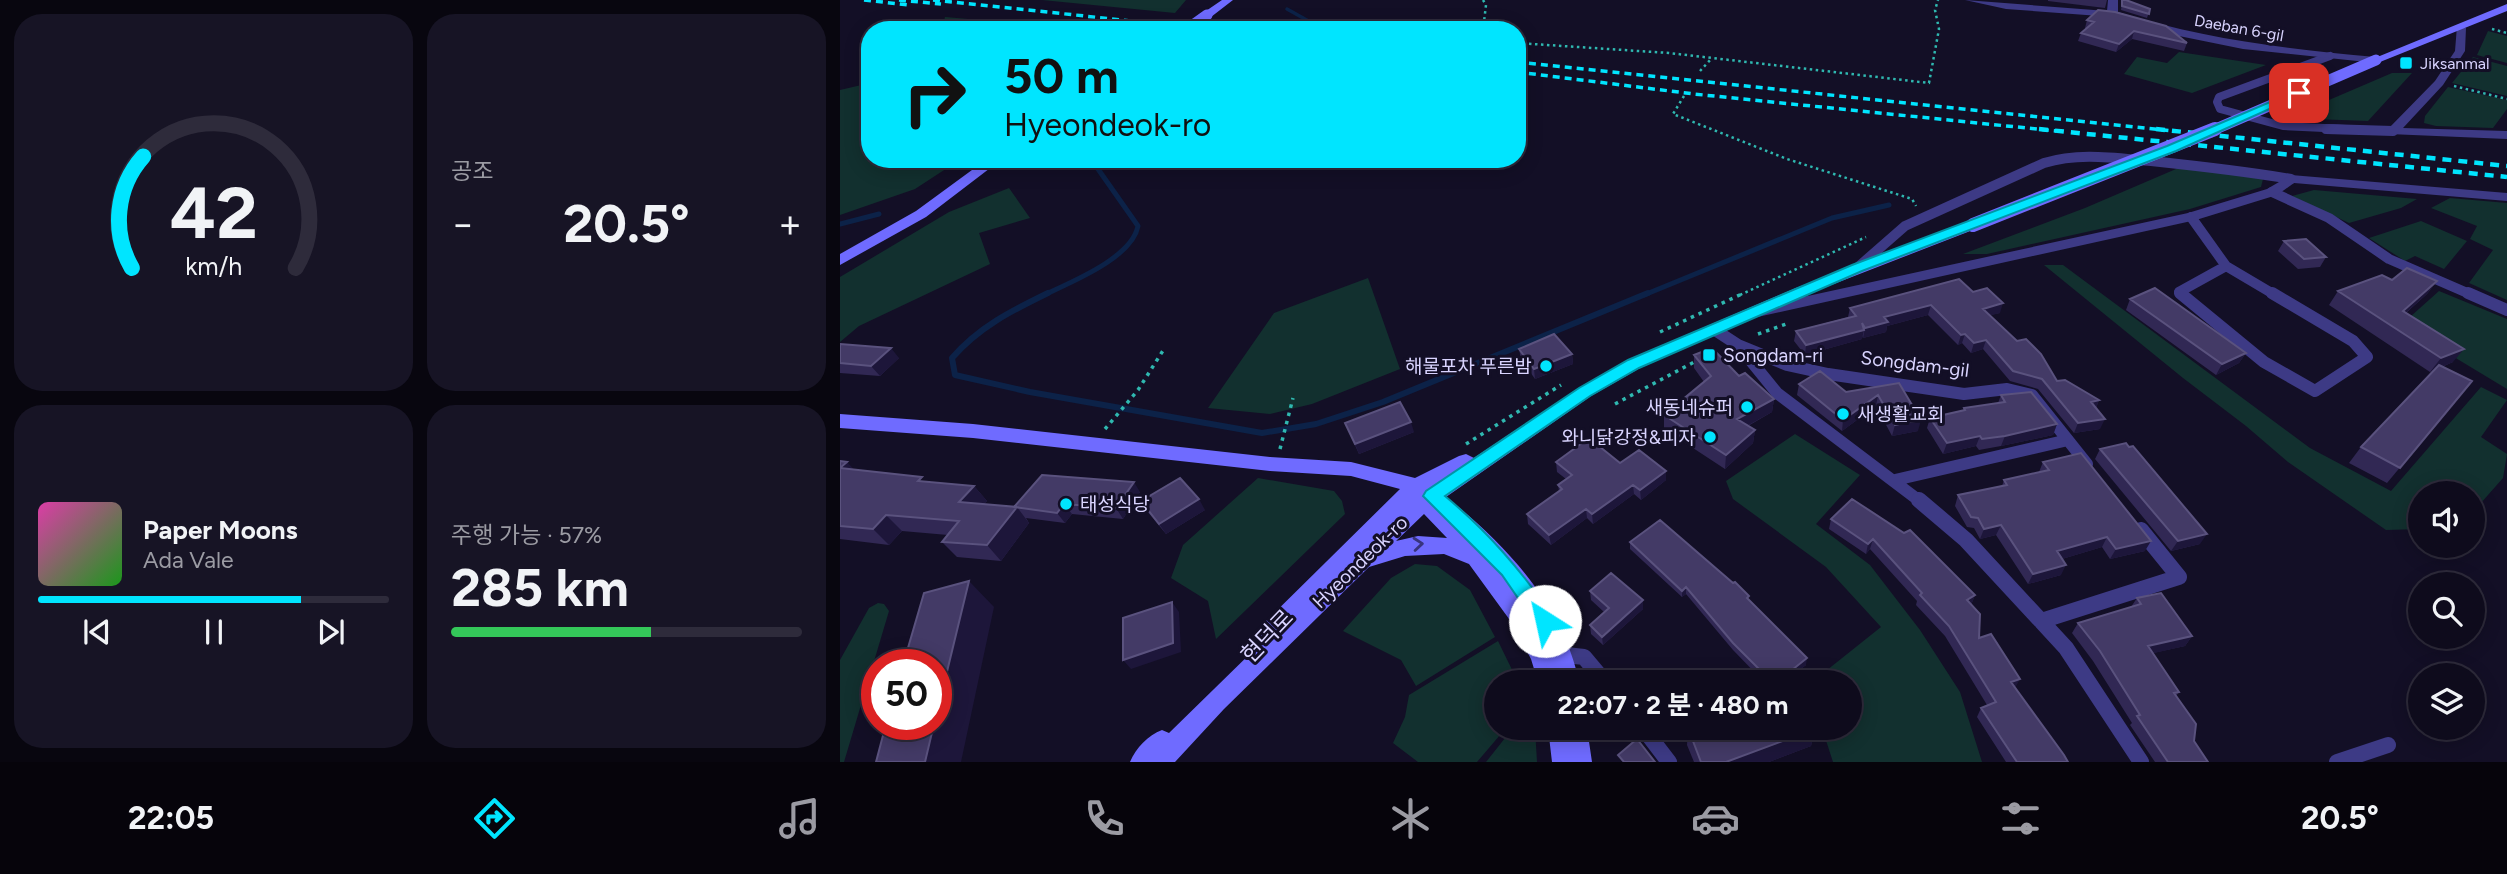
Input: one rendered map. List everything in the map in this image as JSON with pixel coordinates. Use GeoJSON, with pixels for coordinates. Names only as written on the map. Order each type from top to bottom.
{"type":"FeatureCollection","features":[{"type":"Feature","properties":{"kind":"main road"},"geometry":{"type":"LineString","coordinates":[[1199,21],[1228,0]]}},
{"type":"Feature","properties":{"kind":"main road"},"geometry":{"type":"LineString","coordinates":[[2376,60],[2507,7]]}},
{"type":"Feature","properties":{"kind":"main road","name":"Hyeondeok-ro"},"geometry":{"type":"LineString","coordinates":[[1158,762],[1358,563],[1420,495],[1585,392],[1634,364],[1857,268],[2171,148],[2376,60]]}},
{"type":"Feature","properties":{"kind":"main road"},"geometry":{"type":"LineString","coordinates":[[840,260],[921,214],[984,168]]}},
{"type":"Feature","properties":{"kind":"main road"},"geometry":{"type":"LineString","coordinates":[[840,421],[972,431],[1270,464],[1351,469],[1420,495],[1466,524],[1509,569],[1545,621],[1551,654],[1550,670]]}},
{"type":"Feature","properties":{"kind":"main road"},"geometry":{"type":"LineString","coordinates":[[1420,495],[1501,588],[1560,670]]}},
{"type":"Feature","properties":{"kind":"main road","name":"현덕로"},"geometry":{"type":"LineString","coordinates":[[1143,762],[1420,495]]}},
{"type":"Feature","properties":{"kind":"main road"},"geometry":{"type":"LineString","coordinates":[[1358,563],[1415,543],[1437,543],[1458,549],[1478,560]]}},
{"type":"Feature","properties":{"kind":"main road"},"geometry":{"type":"LineString","coordinates":[[1562,740],[1565,762]]}},
{"type":"Feature","properties":{"kind":"main road"},"geometry":{"type":"LineString","coordinates":[[1576,740],[1579,762]]}},
{"type":"Feature","properties":{"kind":"street","name":"Daeban 6-gil"},"geometry":{"type":"LineString","coordinates":[[1970,0],[2017,9],[2060,9],[2114,15],[2219,43],[2269,51],[2376,60]]}},
{"type":"Feature","properties":{"kind":"street"},"geometry":{"type":"LineString","coordinates":[[2113,0],[2111,8],[2114,15]]}},
{"type":"Feature","properties":{"kind":"street"},"geometry":{"type":"LineString","coordinates":[[2393,131],[2439,83],[2460,51],[2460,27]]}},
{"type":"Feature","properties":{"kind":"street"},"geometry":{"type":"LineString","coordinates":[[2393,131],[2507,135]]}},
{"type":"Feature","properties":{"kind":"street"},"geometry":{"type":"LineString","coordinates":[[1750,314],[2191,218],[2272,192],[2291,179],[2507,197]]}},
{"type":"Feature","properties":{"kind":"lane"},"geometry":{"type":"LineString","coordinates":[[2330,56],[2219,97],[2217,102],[2220,109],[2233,115],[2272,124],[2393,131]]}},
{"type":"Feature","properties":{"kind":"lane"},"geometry":{"type":"LineString","coordinates":[[1857,268],[1905,226],[2044,163],[2063,157],[2093,156],[2232,169],[2291,179]]}},
{"type":"Feature","properties":{"kind":"lane"},"geometry":{"type":"LineString","coordinates":[[2272,192],[2329,218],[2389,259],[2507,310]]}},
{"type":"Feature","properties":{"kind":"lane"},"geometry":{"type":"LineString","coordinates":[[2191,218],[2226,266],[2353,341],[2367,357],[2315,391],[2264,362],[2179,292],[2226,266]]}},
{"type":"Feature","properties":{"kind":"lane","name":"Songdam-gil"},"geometry":{"type":"LineString","coordinates":[[1715,330],[1738,345],[1787,365],[1828,374],[1964,394],[2020,390],[2032,395],[2094,472]]}},
{"type":"Feature","properties":{"kind":"lane","name":"Songdam-gil"},"geometry":{"type":"LineString","coordinates":[[1738,345],[1777,393],[1847,448],[1895,480],[1966,540],[2066,648],[2141,762]]}},
{"type":"Feature","properties":{"kind":"lane"},"geometry":{"type":"LineString","coordinates":[[1895,480],[2068,440]]}},
{"type":"Feature","properties":{"kind":"lane"},"geometry":{"type":"LineString","coordinates":[[2040,621],[2179,577],[2128,514]]}},
{"type":"Feature","properties":{"kind":"lane"},"geometry":{"type":"LineString","coordinates":[[1551,654],[1584,657],[1595,670]]}},
{"type":"Feature","properties":{"kind":"lane"},"geometry":{"type":"LineString","coordinates":[[1652,740],[1668,762]]}},
{"type":"Feature","properties":{"kind":"lane"},"geometry":{"type":"LineString","coordinates":[[2337,762],[2388,745]]}},
{"type":"Feature","properties":{"kind":"path"},"geometry":{"type":"LineString","coordinates":[[1483,0],[1486,5],[1484,21]]}},
{"type":"Feature","properties":{"kind":"path"},"geometry":{"type":"LineString","coordinates":[[1526,44],[1712,58],[1929,83],[1939,29],[1936,10],[1938,0]]}},
{"type":"Feature","properties":{"kind":"path"},"geometry":{"type":"LineString","coordinates":[[1700,71],[1712,58]]}},
{"type":"Feature","properties":{"kind":"path"},"geometry":{"type":"LineString","coordinates":[[2439,83],[2507,99]]}},
{"type":"Feature","properties":{"kind":"path"},"geometry":{"type":"LineString","coordinates":[[1684,96],[1673,114],[1787,159],[1912,199]]}},
{"type":"Feature","properties":{"kind":"path"},"geometry":{"type":"LineString","coordinates":[[1112,419],[1138,390],[1164,349]]}},
{"type":"Feature","properties":{"kind":"path"},"geometry":{"type":"LineString","coordinates":[[1615,404],[1709,355]]}},
{"type":"Feature","properties":{"kind":"path"},"geometry":{"type":"LineString","coordinates":[[1286,439],[1288,411],[1293,398]]}},
{"type":"Feature","properties":{"kind":"green space"},"geometry":{"type":"Polygon","coordinates":[[[1042,0],[1186,0],[1175,13],[1042,0]]]}},
{"type":"Feature","properties":{"kind":"green space"},"geometry":{"type":"Polygon","coordinates":[[[945,17],[992,21],[944,21],[945,17]]]}},
{"type":"Feature","properties":{"kind":"green space"},"geometry":{"type":"Polygon","coordinates":[[[2488,31],[2507,36],[2507,63],[2477,55],[2488,31]]]}},
{"type":"Feature","properties":{"kind":"green space"},"geometry":{"type":"Polygon","coordinates":[[[2179,52],[2266,65],[2192,93],[2124,74],[2137,57],[2167,63],[2179,52]]]}},
{"type":"Feature","properties":{"kind":"green space"},"geometry":{"type":"Polygon","coordinates":[[[2473,57],[2507,66],[2507,96],[2452,83],[2473,57]]]}},
{"type":"Feature","properties":{"kind":"green space"},"geometry":{"type":"Polygon","coordinates":[[[2392,73],[2412,73],[2368,121],[2287,118],[2392,73]]]}},
{"type":"Feature","properties":{"kind":"green space"},"geometry":{"type":"Polygon","coordinates":[[[861,85],[861,168],[947,168],[915,189],[840,215],[840,90],[861,85]]]}},
{"type":"Feature","properties":{"kind":"green space"},"geometry":{"type":"Polygon","coordinates":[[[2448,87],[2507,100],[2507,109],[2493,128],[2436,126],[2424,123],[2425,116],[2448,87]]]}},
{"type":"Feature","properties":{"kind":"green space"},"geometry":{"type":"Polygon","coordinates":[[[2183,166],[2263,179],[2261,187],[2190,209],[1987,254],[1963,254],[2085,208],[2183,166]]]}},
{"type":"Feature","properties":{"kind":"green space"},"geometry":{"type":"Polygon","coordinates":[[[1009,188],[1030,218],[979,233],[990,264],[859,326],[840,342],[840,277],[949,212],[1009,188]]]}},
{"type":"Feature","properties":{"kind":"green space"},"geometry":{"type":"Polygon","coordinates":[[[2314,190],[2417,199],[2401,208],[2349,223],[2292,196],[2314,190]]]}},
{"type":"Feature","properties":{"kind":"green space"},"geometry":{"type":"Polygon","coordinates":[[[2450,198],[2507,203],[2507,300],[2469,283],[2493,250],[2470,239],[2477,226],[2431,208],[2450,198]]]}},
{"type":"Feature","properties":{"kind":"green space"},"geometry":{"type":"Polygon","coordinates":[[[2421,221],[2467,241],[2444,269],[2415,256],[2405,261],[2369,238],[2421,221]]]}},
{"type":"Feature","properties":{"kind":"green space"},"geometry":{"type":"Polygon","coordinates":[[[2044,265],[2063,265],[2310,448],[2391,491],[2481,387],[2507,400],[2481,437],[2507,454],[2503,478],[2485,498],[2485,481],[2408,481],[2408,529],[2386,530],[2288,462],[2044,265]]]}},
{"type":"Feature","properties":{"kind":"green space"},"geometry":{"type":"Polygon","coordinates":[[[1368,278],[1400,369],[1312,404],[1270,414],[1208,408],[1274,313],[1368,278]]]}},
{"type":"Feature","properties":{"kind":"green space"},"geometry":{"type":"Polygon","coordinates":[[[2439,291],[2507,319],[2507,389],[2401,325],[2439,291]]]}},
{"type":"Feature","properties":{"kind":"green space"},"geometry":{"type":"Polygon","coordinates":[[[1795,434],[1860,475],[1816,524],[1870,565],[1920,630],[1960,692],[1982,762],[1833,762],[1826,740],[1862,740],[1862,670],[1827,670],[1881,627],[1826,567],[1733,499],[1726,481],[1795,434]]]}},
{"type":"Feature","properties":{"kind":"green space"},"geometry":{"type":"Polygon","coordinates":[[[1258,478],[1334,491],[1342,501],[1345,514],[1216,639],[1208,601],[1171,578],[1183,545],[1258,478]]]}},
{"type":"Feature","properties":{"kind":"green space"},"geometry":{"type":"Polygon","coordinates":[[[1415,564],[1437,566],[1470,590],[1495,637],[1416,686],[1401,660],[1343,631],[1391,578],[1415,564]]]}},
{"type":"Feature","properties":{"kind":"green space"},"geometry":{"type":"Polygon","coordinates":[[[878,603],[884,604],[889,611],[878,649],[861,649],[861,705],[844,762],[840,762],[840,660],[869,608],[878,603]]]}},
{"type":"Feature","properties":{"kind":"green space"},"geometry":{"type":"Polygon","coordinates":[[[1498,641],[1512,670],[1484,670],[1484,740],[1496,740],[1477,762],[1418,762],[1393,743],[1405,717],[1409,695],[1498,641]]]}},
{"type":"Feature","properties":{"kind":"green space"},"geometry":{"type":"Polygon","coordinates":[[[1503,740],[1536,740],[1537,762],[1486,762],[1503,740]]]}},
{"type":"Feature","properties":{"kind":"building"},"geometry":{"type":"Polygon","coordinates":[[[2122,0],[2150,9],[2149,14],[2122,6],[2122,0]]]}},
{"type":"Feature","properties":{"kind":"building"},"geometry":{"type":"Polygon","coordinates":[[[2098,10],[2166,26],[2187,43],[2134,31],[2119,44],[2081,33],[2094,22],[2087,20],[2098,10]]]}},
{"type":"Feature","properties":{"kind":"building"},"geometry":{"type":"Polygon","coordinates":[[[2306,239],[2326,257],[2304,259],[2284,241],[2306,239]]]}},
{"type":"Feature","properties":{"kind":"building"},"geometry":{"type":"Polygon","coordinates":[[[2407,268],[2437,281],[2403,311],[2464,349],[2441,358],[2338,291],[2382,275],[2392,280],[2407,268]]]}},
{"type":"Feature","properties":{"kind":"building"},"geometry":{"type":"Polygon","coordinates":[[[1959,279],[1973,292],[1987,288],[2003,303],[1983,309],[2017,341],[2026,339],[2041,354],[2057,381],[2065,380],[2099,400],[2091,402],[2105,419],[2078,423],[2042,379],[2013,371],[1986,340],[1974,343],[1965,334],[1961,335],[1931,305],[1884,317],[1888,322],[1865,328],[1862,323],[1864,330],[1806,345],[1796,331],[1856,316],[1850,308],[1959,279]]]}},
{"type":"Feature","properties":{"kind":"building"},"geometry":{"type":"Polygon","coordinates":[[[2155,288],[2246,353],[2222,364],[2130,299],[2155,288]]]}},
{"type":"Feature","properties":{"kind":"building"},"geometry":{"type":"Polygon","coordinates":[[[1554,334],[1572,354],[1534,369],[1519,349],[1554,334]]]}},
{"type":"Feature","properties":{"kind":"building"},"geometry":{"type":"Polygon","coordinates":[[[840,344],[891,348],[871,366],[840,363],[840,344]]]}},
{"type":"Feature","properties":{"kind":"building"},"geometry":{"type":"Polygon","coordinates":[[[1712,348],[1739,376],[1745,373],[1774,399],[1737,419],[1755,430],[1726,455],[1664,415],[1711,376],[1694,355],[1712,348]]]}},
{"type":"Feature","properties":{"kind":"building"},"geometry":{"type":"Polygon","coordinates":[[[2439,365],[2472,381],[2400,468],[2361,447],[2439,365]]]}},
{"type":"Feature","properties":{"kind":"building"},"geometry":{"type":"Polygon","coordinates":[[[1820,371],[1846,392],[1899,383],[1921,420],[1895,425],[1878,395],[1843,420],[1799,384],[1820,371]]]}},
{"type":"Feature","properties":{"kind":"building"},"geometry":{"type":"Polygon","coordinates":[[[2031,392],[2057,424],[2005,436],[1982,439],[1980,436],[1947,443],[1930,418],[1965,410],[1964,408],[2005,402],[2001,395],[2031,392]]]}},
{"type":"Feature","properties":{"kind":"building"},"geometry":{"type":"Polygon","coordinates":[[[1400,402],[1411,422],[1355,444],[1345,423],[1400,402]]]}},
{"type":"Feature","properties":{"kind":"building"},"geometry":{"type":"Polygon","coordinates":[[[1589,438],[1620,463],[1639,450],[1666,471],[1640,490],[1633,485],[1592,514],[1586,509],[1549,535],[1527,514],[1562,489],[1558,485],[1572,475],[1556,462],[1589,438]]]}},
{"type":"Feature","properties":{"kind":"building"},"geometry":{"type":"Polygon","coordinates":[[[2126,443],[2129,447],[2133,446],[2207,534],[2178,541],[2100,449],[2126,443]]]}},
{"type":"Feature","properties":{"kind":"building"},"geometry":{"type":"Polygon","coordinates":[[[2081,453],[2151,541],[2116,549],[2107,537],[2057,551],[2066,565],[2033,574],[2001,525],[1984,529],[1978,518],[1971,517],[1958,495],[2007,485],[2004,480],[2049,470],[2043,462],[2081,453]]]}},
{"type":"Feature","properties":{"kind":"building"},"geometry":{"type":"Polygon","coordinates":[[[840,468],[922,477],[918,481],[974,486],[959,502],[1017,507],[987,545],[942,542],[959,521],[886,515],[873,529],[840,526],[840,468]]]}},
{"type":"Feature","properties":{"kind":"building"},"geometry":{"type":"Polygon","coordinates":[[[1042,475],[1134,482],[1116,508],[1064,504],[1057,513],[1014,507],[1042,475]]]}},
{"type":"Feature","properties":{"kind":"building"},"geometry":{"type":"Polygon","coordinates":[[[1180,478],[1199,499],[1159,524],[1141,501],[1180,478]]]}},
{"type":"Feature","properties":{"kind":"building"},"geometry":{"type":"Polygon","coordinates":[[[1852,499],[1904,533],[1910,530],[1975,595],[1967,600],[1980,614],[1979,638],[1991,634],[2020,679],[2011,682],[2068,762],[2017,762],[1981,708],[1996,702],[1949,626],[1873,539],[1868,544],[1831,519],[1852,499]]]}},
{"type":"Feature","properties":{"kind":"building"},"geometry":{"type":"Polygon","coordinates":[[[1660,520],[1735,582],[1749,596],[1747,598],[1807,658],[1792,670],[1760,670],[1733,643],[1686,587],[1682,591],[1630,542],[1660,520]]]}},
{"type":"Feature","properties":{"kind":"building"},"geometry":{"type":"Polygon","coordinates":[[[1611,573],[1643,600],[1602,637],[1590,625],[1609,608],[1590,591],[1611,573]]]}},
{"type":"Feature","properties":{"kind":"building"},"geometry":{"type":"Polygon","coordinates":[[[969,581],[952,651],[908,649],[924,593],[969,581]]]}},
{"type":"Feature","properties":{"kind":"building"},"geometry":{"type":"Polygon","coordinates":[[[2161,593],[2192,636],[2148,646],[2179,692],[2174,693],[2196,724],[2194,741],[2208,762],[2168,762],[2137,716],[2140,715],[2100,651],[2078,623],[2141,604],[2137,598],[2161,593]]]}},
{"type":"Feature","properties":{"kind":"building"},"geometry":{"type":"Polygon","coordinates":[[[1172,602],[1173,643],[1123,660],[1123,618],[1172,602]]]}},
{"type":"Feature","properties":{"kind":"building"},"geometry":{"type":"Polygon","coordinates":[[[882,740],[930,740],[925,762],[876,762],[882,740]]]}},
{"type":"Feature","properties":{"kind":"building"},"geometry":{"type":"Polygon","coordinates":[[[1638,740],[1655,762],[1624,762],[1618,755],[1638,740]]]}},
{"type":"Feature","properties":{"kind":"building"},"geometry":{"type":"Polygon","coordinates":[[[1693,740],[1785,740],[1726,762],[1701,762],[1693,740]]]}},
{"type":"Feature","properties":{"kind":"waterway"},"geometry":{"type":"LineString","coordinates":[[1287,9],[1308,21]]}},
{"type":"Feature","properties":{"kind":"waterway"},"geometry":{"type":"LineString","coordinates":[[1044,295],[1099,268],[1125,248],[1133,238],[1138,226],[1097,168]]}},
{"type":"Feature","properties":{"kind":"waterway"},"geometry":{"type":"LineString","coordinates":[[1644,295],[1832,218],[1889,205]]}},
{"type":"Feature","properties":{"kind":"waterway"},"geometry":{"type":"LineString","coordinates":[[840,224],[879,214]]}},
{"type":"Feature","properties":{"kind":"waterway"},"geometry":{"type":"LineString","coordinates":[[1044,295],[1048,293]]}},
{"type":"Feature","properties":{"kind":"waterway"},"geometry":{"type":"LineString","coordinates":[[1044,295],[1008,313],[973,337],[952,358],[955,375],[1030,392],[1262,433],[1316,424],[1383,402],[1648,293]]}},
{"type":"Feature","properties":{"kind":"railway"},"geometry":{"type":"LineString","coordinates":[[864,0],[909,5]]}},
{"type":"Feature","properties":{"kind":"railway"},"geometry":{"type":"LineString","coordinates":[[899,0],[941,4]]}},
{"type":"Feature","properties":{"kind":"railway"},"geometry":{"type":"LineString","coordinates":[[933,0],[1132,21]]}},
{"type":"Feature","properties":{"kind":"railway"},"geometry":{"type":"LineString","coordinates":[[1526,63],[2173,131]]}},
{"type":"Feature","properties":{"kind":"railway"},"geometry":{"type":"LineString","coordinates":[[1526,73],[1694,94],[2056,131]]}},
{"type":"Feature","properties":{"kind":"railway"},"geometry":{"type":"LineString","coordinates":[[2039,129],[2507,177]]}},
{"type":"Feature","properties":{"kind":"railway"},"geometry":{"type":"LineString","coordinates":[[2156,129],[2507,166]]}},
{"type":"Feature","properties":{"kind":"place","name":"Jiksanmal"},"geometry":{"type":"Point","coordinates":[2406,63]}},
{"type":"Feature","properties":{"kind":"place","name":"Songdam-ri"},"geometry":{"type":"Point","coordinates":[1709,355]}},
{"type":"Feature","properties":{"kind":"place","name":"해물포차 푸른밤"},"geometry":{"type":"Point","coordinates":[1546,366]}},
{"type":"Feature","properties":{"kind":"place","name":"새동네슈퍼"},"geometry":{"type":"Point","coordinates":[1747,407]}},
{"type":"Feature","properties":{"kind":"place","name":"새생활교회"},"geometry":{"type":"Point","coordinates":[1843,414]}},
{"type":"Feature","properties":{"kind":"place","name":"와니닭강정&피자"},"geometry":{"type":"Point","coordinates":[1710,437]}},
{"type":"Feature","properties":{"kind":"place","name":"태성식당"},"geometry":{"type":"Point","coordinates":[1066,504]}},
{"type":"Feature","properties":{"kind":"route"},"geometry":{"type":"LineString","coordinates":[[1545,621],[1509,569],[1466,524],[1432,496],[1585,392],[1634,364],[1857,268],[2171,148],[2299,93]]}}]}
